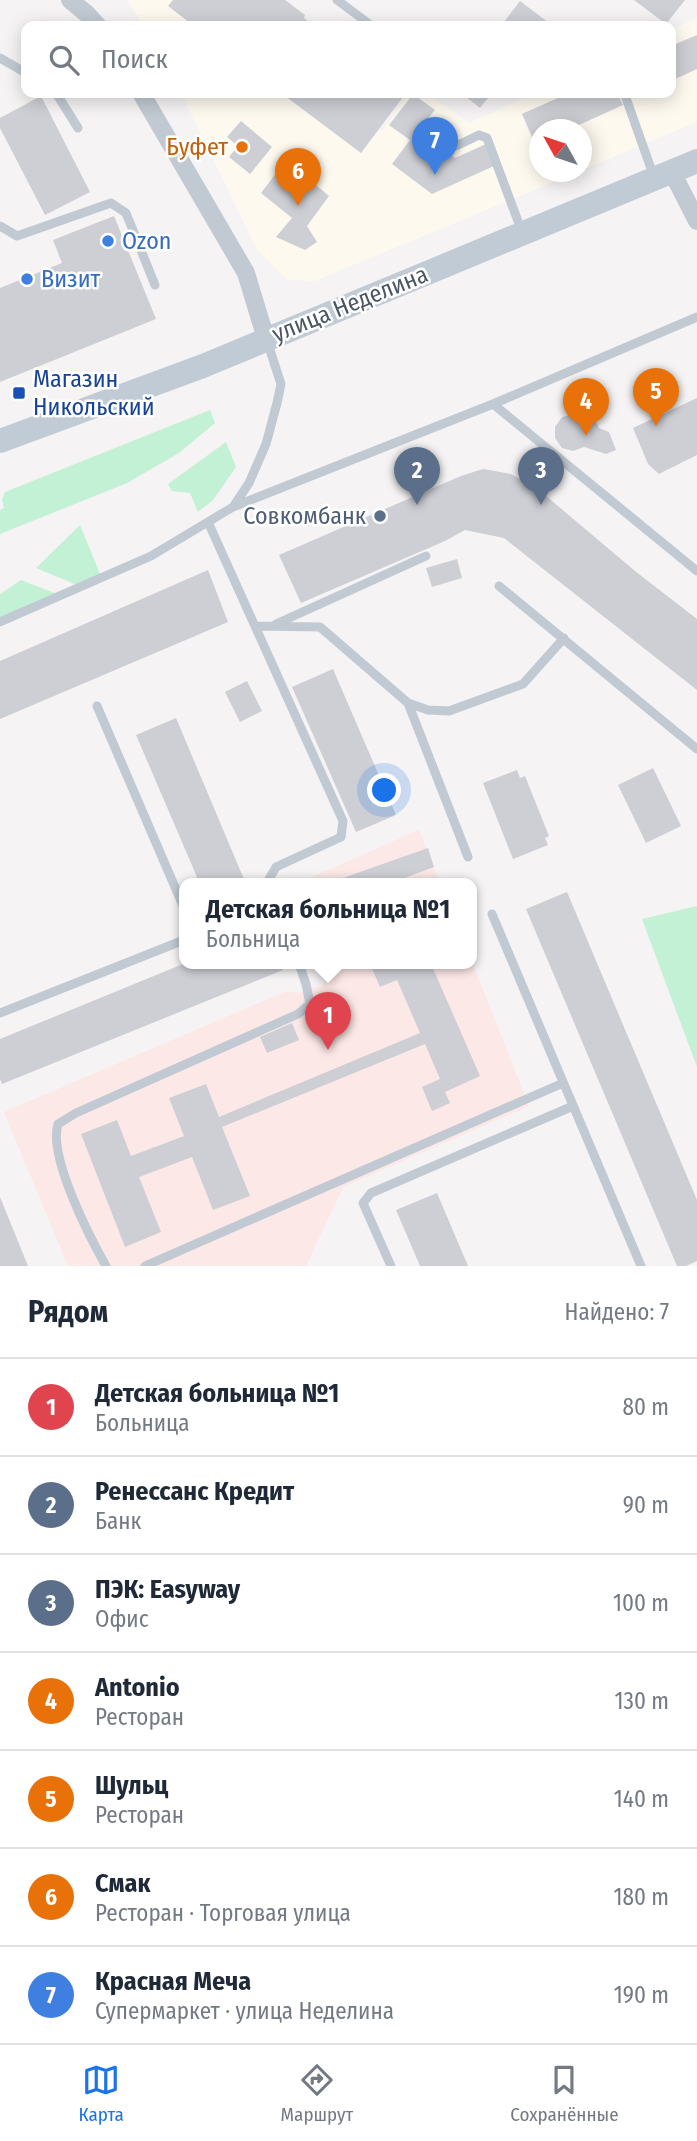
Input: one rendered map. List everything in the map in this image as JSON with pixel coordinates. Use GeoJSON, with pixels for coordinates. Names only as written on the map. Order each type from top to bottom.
{"type":"FeatureCollection","features":[{"type":"Feature","properties":{"kind":"main road","name":"улица Неделина"},"geometry":{"type":"LineString","coordinates":[[0,441],[202,366],[697,161]]}},
{"type":"Feature","properties":{"kind":"street"},"geometry":{"type":"LineString","coordinates":[[70,0],[94,13]]}},
{"type":"Feature","properties":{"kind":"street"},"geometry":{"type":"LineString","coordinates":[[144,98],[246,273],[266,339]]}},
{"type":"Feature","properties":{"kind":"street"},"geometry":{"type":"LineString","coordinates":[[664,175],[697,221]]}},
{"type":"Feature","properties":{"kind":"lane"},"geometry":{"type":"LineString","coordinates":[[337,0],[365,21]]}},
{"type":"Feature","properties":{"kind":"lane"},"geometry":{"type":"LineString","coordinates":[[0,58],[21,70]]}},
{"type":"Feature","properties":{"kind":"lane"},"geometry":{"type":"LineString","coordinates":[[59,98],[78,128]]}},
{"type":"Feature","properties":{"kind":"lane"},"geometry":{"type":"LineString","coordinates":[[626,98],[664,175]]}},
{"type":"Feature","properties":{"kind":"lane"},"geometry":{"type":"LineString","coordinates":[[429,126],[456,146],[479,135],[487,138],[523,233]]}},
{"type":"Feature","properties":{"kind":"lane"},"geometry":{"type":"LineString","coordinates":[[0,226],[17,236],[111,203],[126,213],[155,285]]}},
{"type":"Feature","properties":{"kind":"lane"},"geometry":{"type":"LineString","coordinates":[[0,622],[151,556],[233,508],[493,404],[697,317]]}},
{"type":"Feature","properties":{"kind":"lane"},"geometry":{"type":"LineString","coordinates":[[233,508],[249,483],[266,444],[281,384],[266,339]]}},
{"type":"Feature","properties":{"kind":"lane"},"geometry":{"type":"LineString","coordinates":[[493,404],[697,571]]}},
{"type":"Feature","properties":{"kind":"lane"},"geometry":{"type":"LineString","coordinates":[[208,522],[343,821],[341,837],[276,867],[270,878]]}},
{"type":"Feature","properties":{"kind":"lane"},"geometry":{"type":"LineString","coordinates":[[271,626],[426,556]]}},
{"type":"Feature","properties":{"kind":"lane"},"geometry":{"type":"LineString","coordinates":[[499,586],[697,749]]}},
{"type":"Feature","properties":{"kind":"lane"},"geometry":{"type":"LineString","coordinates":[[257,626],[320,627],[408,703],[428,710],[449,711],[523,684],[564,638]]}},
{"type":"Feature","properties":{"kind":"lane"},"geometry":{"type":"LineString","coordinates":[[408,703],[468,857]]}},
{"type":"Feature","properties":{"kind":"lane"},"geometry":{"type":"LineString","coordinates":[[97,706],[179,896]]}},
{"type":"Feature","properties":{"kind":"lane"},"geometry":{"type":"LineString","coordinates":[[492,914],[641,1266]]}},
{"type":"Feature","properties":{"kind":"lane"},"geometry":{"type":"LineString","coordinates":[[0,1013],[179,942]]}},
{"type":"Feature","properties":{"kind":"lane"},"geometry":{"type":"LineString","coordinates":[[106,1266],[93,1243],[61,1164],[55,1135],[58,1124],[76,1113],[298,1014],[310,1004],[301,969]]}},
{"type":"Feature","properties":{"kind":"lane"},"geometry":{"type":"LineString","coordinates":[[145,1266],[564,1083]]}},
{"type":"Feature","properties":{"kind":"lane"},"geometry":{"type":"LineString","coordinates":[[391,1266],[363,1203],[371,1193],[573,1106]]}},
{"type":"Feature","properties":{"kind":"shaded area"},"geometry":{"type":"Polygon","coordinates":[[[128,0],[211,0],[238,21],[140,21],[128,0]]]}},
{"type":"Feature","properties":{"kind":"shaded area"},"geometry":{"type":"Polygon","coordinates":[[[697,18],[697,122],[592,166],[592,119],[529,119],[529,182],[554,182],[315,281],[287,280],[257,250],[183,98],[339,98],[382,131],[406,98],[434,98],[469,123],[524,98],[676,98],[676,28],[697,18]]]}},
{"type":"Feature","properties":{"kind":"shaded area"},"geometry":{"type":"Polygon","coordinates":[[[419,830],[438,878],[310,878],[419,830]]]}},
{"type":"Feature","properties":{"kind":"shaded area"},"geometry":{"type":"Polygon","coordinates":[[[335,969],[475,969],[529,1106],[343,1187],[306,1266],[68,1266],[4,1112],[287,991],[299,993],[320,986],[336,972],[335,969]]]}},
{"type":"Feature","properties":{"kind":"green space"},"geometry":{"type":"Polygon","coordinates":[[[210,410],[215,423],[179,453],[127,483],[0,534],[0,510],[4,508],[2,500],[5,492],[210,410]]]}},
{"type":"Feature","properties":{"kind":"green space"},"geometry":{"type":"Polygon","coordinates":[[[226,442],[236,467],[213,500],[198,512],[190,493],[172,491],[168,484],[226,442]]]}},
{"type":"Feature","properties":{"kind":"green space"},"geometry":{"type":"Polygon","coordinates":[[[80,525],[100,574],[77,585],[36,568],[80,525]]]}},
{"type":"Feature","properties":{"kind":"green space"},"geometry":{"type":"Polygon","coordinates":[[[21,580],[57,594],[0,619],[0,594],[21,580]]]}},
{"type":"Feature","properties":{"kind":"green space"},"geometry":{"type":"Polygon","coordinates":[[[697,906],[697,1067],[642,919],[697,906]]]}},
{"type":"Feature","properties":{"kind":"building"},"geometry":{"type":"Polygon","coordinates":[[[173,0],[285,0],[305,15],[304,18],[308,21],[188,21],[168,6],[173,0]]]}},
{"type":"Feature","properties":{"kind":"building"},"geometry":{"type":"Polygon","coordinates":[[[634,0],[685,0],[668,21],[662,21],[634,0]]]}},
{"type":"Feature","properties":{"kind":"building"},"geometry":{"type":"Polygon","coordinates":[[[520,1],[546,21],[505,21],[520,1]]]}},
{"type":"Feature","properties":{"kind":"building"},"geometry":{"type":"Polygon","coordinates":[[[697,35],[697,69],[676,79],[676,44],[697,35]]]}},
{"type":"Feature","properties":{"kind":"building"},"geometry":{"type":"Polygon","coordinates":[[[42,98],[90,192],[45,215],[0,128],[0,118],[42,98]]]}},
{"type":"Feature","properties":{"kind":"building"},"geometry":{"type":"Polygon","coordinates":[[[288,98],[402,98],[361,153],[288,98]]]}},
{"type":"Feature","properties":{"kind":"building"},"geometry":{"type":"Polygon","coordinates":[[[410,98],[418,98],[435,110],[419,130],[455,158],[486,144],[494,166],[432,194],[392,164],[410,140],[389,125],[410,98]]]}},
{"type":"Feature","properties":{"kind":"building"},"geometry":{"type":"Polygon","coordinates":[[[467,98],[488,98],[480,108],[467,98]]]}},
{"type":"Feature","properties":{"kind":"building"},"geometry":{"type":"Polygon","coordinates":[[[558,98],[620,98],[623,105],[592,119],[529,119],[529,130],[522,114],[558,98]]]}},
{"type":"Feature","properties":{"kind":"building"},"geometry":{"type":"Polygon","coordinates":[[[241,121],[272,147],[250,174],[229,157],[238,146],[227,137],[241,121]]]}},
{"type":"Feature","properties":{"kind":"building"},"geometry":{"type":"Polygon","coordinates":[[[286,160],[329,196],[307,226],[317,242],[305,250],[276,237],[292,218],[261,193],[286,160]]]}},
{"type":"Feature","properties":{"kind":"building"},"geometry":{"type":"Polygon","coordinates":[[[114,216],[156,319],[0,382],[0,288],[62,263],[53,240],[114,216]]]}},
{"type":"Feature","properties":{"kind":"building"},"geometry":{"type":"Polygon","coordinates":[[[697,398],[697,455],[659,474],[648,464],[633,428],[697,398]]]}},
{"type":"Feature","properties":{"kind":"building"},"geometry":{"type":"Polygon","coordinates":[[[574,414],[589,418],[596,422],[599,428],[609,432],[616,450],[606,454],[584,447],[573,451],[562,448],[555,438],[555,427],[562,417],[574,414]]]}},
{"type":"Feature","properties":{"kind":"building"},"geometry":{"type":"Polygon","coordinates":[[[483,469],[511,474],[539,490],[697,619],[697,690],[504,538],[465,530],[301,603],[279,555],[483,469]]]}},
{"type":"Feature","properties":{"kind":"building"},"geometry":{"type":"Polygon","coordinates":[[[457,559],[462,578],[432,587],[426,568],[457,559]]]}},
{"type":"Feature","properties":{"kind":"building"},"geometry":{"type":"Polygon","coordinates":[[[208,570],[228,622],[0,719],[0,661],[208,570]]]}},
{"type":"Feature","properties":{"kind":"building"},"geometry":{"type":"Polygon","coordinates":[[[333,669],[396,815],[356,832],[292,687],[333,669]]]}},
{"type":"Feature","properties":{"kind":"building"},"geometry":{"type":"Polygon","coordinates":[[[247,681],[262,711],[240,722],[225,692],[247,681]]]}},
{"type":"Feature","properties":{"kind":"building"},"geometry":{"type":"Polygon","coordinates":[[[176,718],[243,878],[197,878],[136,735],[176,718]]]}},
{"type":"Feature","properties":{"kind":"building"},"geometry":{"type":"Polygon","coordinates":[[[653,768],[681,826],[646,843],[618,785],[653,768]]]}},
{"type":"Feature","properties":{"kind":"building"},"geometry":{"type":"Polygon","coordinates":[[[517,770],[520,778],[525,776],[549,836],[545,838],[548,845],[513,859],[483,783],[517,770]]]}},
{"type":"Feature","properties":{"kind":"building"},"geometry":{"type":"Polygon","coordinates":[[[428,848],[434,867],[404,878],[343,878],[428,848]]]}},
{"type":"Feature","properties":{"kind":"building"},"geometry":{"type":"Polygon","coordinates":[[[567,892],[697,1200],[697,1261],[686,1266],[677,1266],[526,909],[567,892]]]}},
{"type":"Feature","properties":{"kind":"building"},"geometry":{"type":"Polygon","coordinates":[[[179,966],[179,969],[283,970],[2,1084],[0,1039],[179,966]]]}},
{"type":"Feature","properties":{"kind":"building"},"geometry":{"type":"Polygon","coordinates":[[[372,969],[433,969],[480,1076],[445,1092],[450,1103],[432,1111],[422,1087],[440,1079],[425,1044],[222,1127],[250,1196],[213,1210],[192,1157],[139,1177],[161,1232],[125,1247],[81,1134],[117,1120],[131,1156],[184,1136],[169,1098],[206,1084],[219,1117],[420,1033],[397,980],[380,987],[372,969]]]}},
{"type":"Feature","properties":{"kind":"building"},"geometry":{"type":"Polygon","coordinates":[[[292,1023],[299,1040],[267,1053],[260,1037],[292,1023]]]}},
{"type":"Feature","properties":{"kind":"building"},"geometry":{"type":"Polygon","coordinates":[[[437,1193],[468,1266],[420,1266],[396,1210],[437,1193]]]}},
{"type":"Feature","properties":{"kind":"building"},"geometry":{"type":"Polygon","coordinates":[[[0,1197],[28,1266],[0,1266],[0,1197]]]}},
{"type":"Feature","properties":{"kind":"place","name":"Буфет"},"geometry":{"type":"Point","coordinates":[242,147]}},
{"type":"Feature","properties":{"kind":"place","name":"Красная Меча"},"geometry":{"type":"Point","coordinates":[435,175]}},
{"type":"Feature","properties":{"kind":"place","name":"Смак"},"geometry":{"type":"Point","coordinates":[298,206]}},
{"type":"Feature","properties":{"kind":"place","name":"Ozon"},"geometry":{"type":"Point","coordinates":[108,241]}},
{"type":"Feature","properties":{"kind":"place","name":"Визит"},"geometry":{"type":"Point","coordinates":[27,279]}},
{"type":"Feature","properties":{"kind":"place","name":"Магазин Никольский"},"geometry":{"type":"Point","coordinates":[19,393]}},
{"type":"Feature","properties":{"kind":"place","name":"Шульц"},"geometry":{"type":"Point","coordinates":[656,426]}},
{"type":"Feature","properties":{"kind":"place","name":"Antonio"},"geometry":{"type":"Point","coordinates":[586,436]}},
{"type":"Feature","properties":{"kind":"place","name":"Ренессанс Кредит"},"geometry":{"type":"Point","coordinates":[417,505]}},
{"type":"Feature","properties":{"kind":"place","name":"ПЭК: Easyway"},"geometry":{"type":"Point","coordinates":[541,505]}},
{"type":"Feature","properties":{"kind":"place","name":"Совкомбанк"},"geometry":{"type":"Point","coordinates":[380,516]}},
{"type":"Feature","properties":{"kind":"place","name":"Детская больница №1"},"geometry":{"type":"Point","coordinates":[328,1050]}}]}
